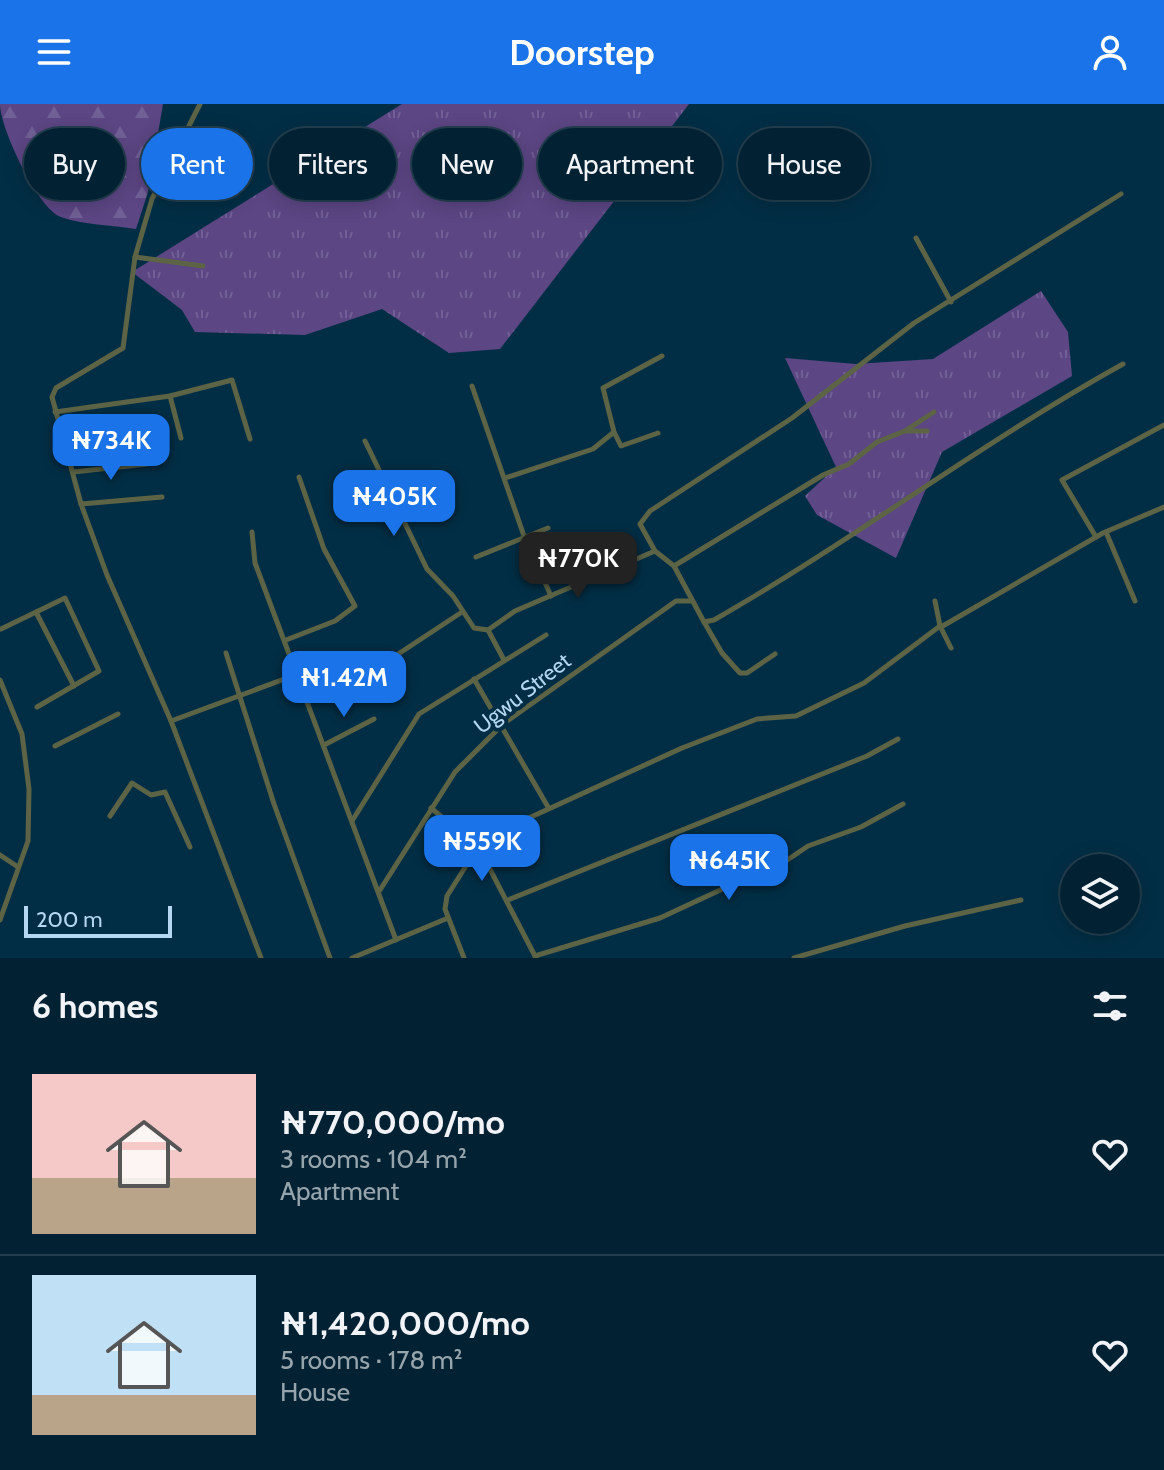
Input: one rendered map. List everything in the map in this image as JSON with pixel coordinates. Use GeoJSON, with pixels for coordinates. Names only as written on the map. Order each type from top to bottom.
{"type":"FeatureCollection","features":[{"type":"Feature","properties":{"kind":"street"},"geometry":{"type":"LineString","coordinates":[[200,104],[152,199],[135,257],[123,348],[54,390],[55,412],[81,504],[107,575],[171,721],[261,958]]}},
{"type":"Feature","properties":{"kind":"street"},"geometry":{"type":"LineString","coordinates":[[775,654],[747,673],[740,673],[722,653],[674,566],[655,551],[640,524],[650,511],[775,430],[903,331],[1121,194]]}},
{"type":"Feature","properties":{"kind":"street"},"geometry":{"type":"LineString","coordinates":[[916,238],[951,302]]}},
{"type":"Feature","properties":{"kind":"street"},"geometry":{"type":"LineString","coordinates":[[135,257],[203,266]]}},
{"type":"Feature","properties":{"kind":"street"},"geometry":{"type":"LineString","coordinates":[[658,433],[621,446],[614,432],[603,388],[662,356]]}},
{"type":"Feature","properties":{"kind":"street"},"geometry":{"type":"LineString","coordinates":[[704,622],[714,620],[814,561],[962,466],[1032,415],[1123,364]]}},
{"type":"Feature","properties":{"kind":"street"},"geometry":{"type":"LineString","coordinates":[[55,412],[170,396],[232,380],[250,439]]}},
{"type":"Feature","properties":{"kind":"street"},"geometry":{"type":"LineString","coordinates":[[472,386],[524,536],[551,596]]}},
{"type":"Feature","properties":{"kind":"street"},"geometry":{"type":"LineString","coordinates":[[170,396],[181,438]]}},
{"type":"Feature","properties":{"kind":"street"},"geometry":{"type":"LineString","coordinates":[[674,566],[823,475],[849,464],[877,442],[906,431],[934,412]]}},
{"type":"Feature","properties":{"kind":"street"},"geometry":{"type":"LineString","coordinates":[[1096,538],[1062,480],[1164,425]]}},
{"type":"Feature","properties":{"kind":"street"},"geometry":{"type":"LineString","coordinates":[[906,431],[927,431]]}},
{"type":"Feature","properties":{"kind":"street"},"geometry":{"type":"LineString","coordinates":[[906,431],[914,437]]}},
{"type":"Feature","properties":{"kind":"street"},"geometry":{"type":"LineString","coordinates":[[505,478],[593,449],[614,432]]}},
{"type":"Feature","properties":{"kind":"street"},"geometry":{"type":"LineString","coordinates":[[365,441],[420,558],[474,628],[488,630]]}},
{"type":"Feature","properties":{"kind":"street"},"geometry":{"type":"LineString","coordinates":[[73,472],[147,464]]}},
{"type":"Feature","properties":{"kind":"street"},"geometry":{"type":"LineString","coordinates":[[286,640],[335,621],[355,606],[324,549],[299,477]]}},
{"type":"Feature","properties":{"kind":"street"},"geometry":{"type":"LineString","coordinates":[[81,504],[162,497]]}},
{"type":"Feature","properties":{"kind":"street"},"geometry":{"type":"LineString","coordinates":[[464,958],[448,918],[447,896],[483,839],[548,807],[757,719],[796,716],[864,683],[940,626],[1106,532],[1164,507]]}},
{"type":"Feature","properties":{"kind":"street"},"geometry":{"type":"LineString","coordinates":[[476,557],[548,528]]}},
{"type":"Feature","properties":{"kind":"street"},"geometry":{"type":"LineString","coordinates":[[252,532],[255,563],[326,744],[396,940]]}},
{"type":"Feature","properties":{"kind":"street"},"geometry":{"type":"LineString","coordinates":[[1106,532],[1135,601]]}},
{"type":"Feature","properties":{"kind":"street"},"geometry":{"type":"LineString","coordinates":[[488,630],[500,619],[655,551]]}},
{"type":"Feature","properties":{"kind":"street"},"geometry":{"type":"LineString","coordinates":[[1,629],[65,598],[99,671],[37,707]]}},
{"type":"Feature","properties":{"kind":"street","name":"Ugwu Street"},"geometry":{"type":"LineString","coordinates":[[380,890],[455,772],[503,724],[676,601],[692,601]]}},
{"type":"Feature","properties":{"kind":"street"},"geometry":{"type":"LineString","coordinates":[[935,601],[940,626],[951,648]]}},
{"type":"Feature","properties":{"kind":"street"},"geometry":{"type":"LineString","coordinates":[[36,612],[74,686]]}},
{"type":"Feature","properties":{"kind":"street"},"geometry":{"type":"LineString","coordinates":[[309,699],[383,664],[462,612]]}},
{"type":"Feature","properties":{"kind":"street"},"geometry":{"type":"LineString","coordinates":[[488,630],[504,660]]}},
{"type":"Feature","properties":{"kind":"street"},"geometry":{"type":"LineString","coordinates":[[352,822],[419,714],[546,635]]}},
{"type":"Feature","properties":{"kind":"street"},"geometry":{"type":"LineString","coordinates":[[226,653],[330,958]]}},
{"type":"Feature","properties":{"kind":"street"},"geometry":{"type":"LineString","coordinates":[[171,721],[298,674]]}},
{"type":"Feature","properties":{"kind":"street"},"geometry":{"type":"LineString","coordinates":[[474,679],[503,724],[548,807]]}},
{"type":"Feature","properties":{"kind":"street"},"geometry":{"type":"LineString","coordinates":[[0,680],[22,734],[29,770],[28,841],[2,898],[0,920]]}},
{"type":"Feature","properties":{"kind":"street"},"geometry":{"type":"LineString","coordinates":[[55,746],[118,714]]}},
{"type":"Feature","properties":{"kind":"street"},"geometry":{"type":"LineString","coordinates":[[326,744],[374,719]]}},
{"type":"Feature","properties":{"kind":"street"},"geometry":{"type":"LineString","coordinates":[[508,900],[867,756],[898,739]]}},
{"type":"Feature","properties":{"kind":"street"},"geometry":{"type":"LineString","coordinates":[[110,816],[132,783],[151,795],[165,792],[190,847]]}},
{"type":"Feature","properties":{"kind":"street"},"geometry":{"type":"LineString","coordinates":[[431,808],[479,848],[535,957],[660,918],[759,872],[774,869],[808,846],[861,827],[903,804]]}},
{"type":"Feature","properties":{"kind":"street"},"geometry":{"type":"LineString","coordinates":[[0,855],[18,867]]}},
{"type":"Feature","properties":{"kind":"street"},"geometry":{"type":"LineString","coordinates":[[794,958],[905,926],[1021,900]]}},
{"type":"Feature","properties":{"kind":"street"},"geometry":{"type":"LineString","coordinates":[[352,958],[448,918]]}},
{"type":"Feature","properties":{"kind":"green space"},"geometry":{"type":"Polygon","coordinates":[[[0,104],[163,104],[159,128],[141,128],[141,200],[145,200],[136,229],[61,217],[43,200],[125,200],[125,128],[24,128],[24,170],[0,104]]]}},
{"type":"Feature","properties":{"kind":"green space"},"geometry":{"type":"Polygon","coordinates":[[[402,104],[689,104],[670,128],[538,128],[538,200],[615,200],[500,349],[449,353],[382,309],[305,335],[195,332],[182,310],[132,272],[248,200],[253,200],[253,197],[269,187],[269,200],[396,200],[396,128],[363,128],[402,104]]]}},
{"type":"Feature","properties":{"kind":"green space"},"geometry":{"type":"Polygon","coordinates":[[[1041,291],[1068,332],[1072,376],[942,452],[896,558],[817,515],[805,496],[836,467],[785,358],[856,364],[933,359],[1041,291]]]}}]}
